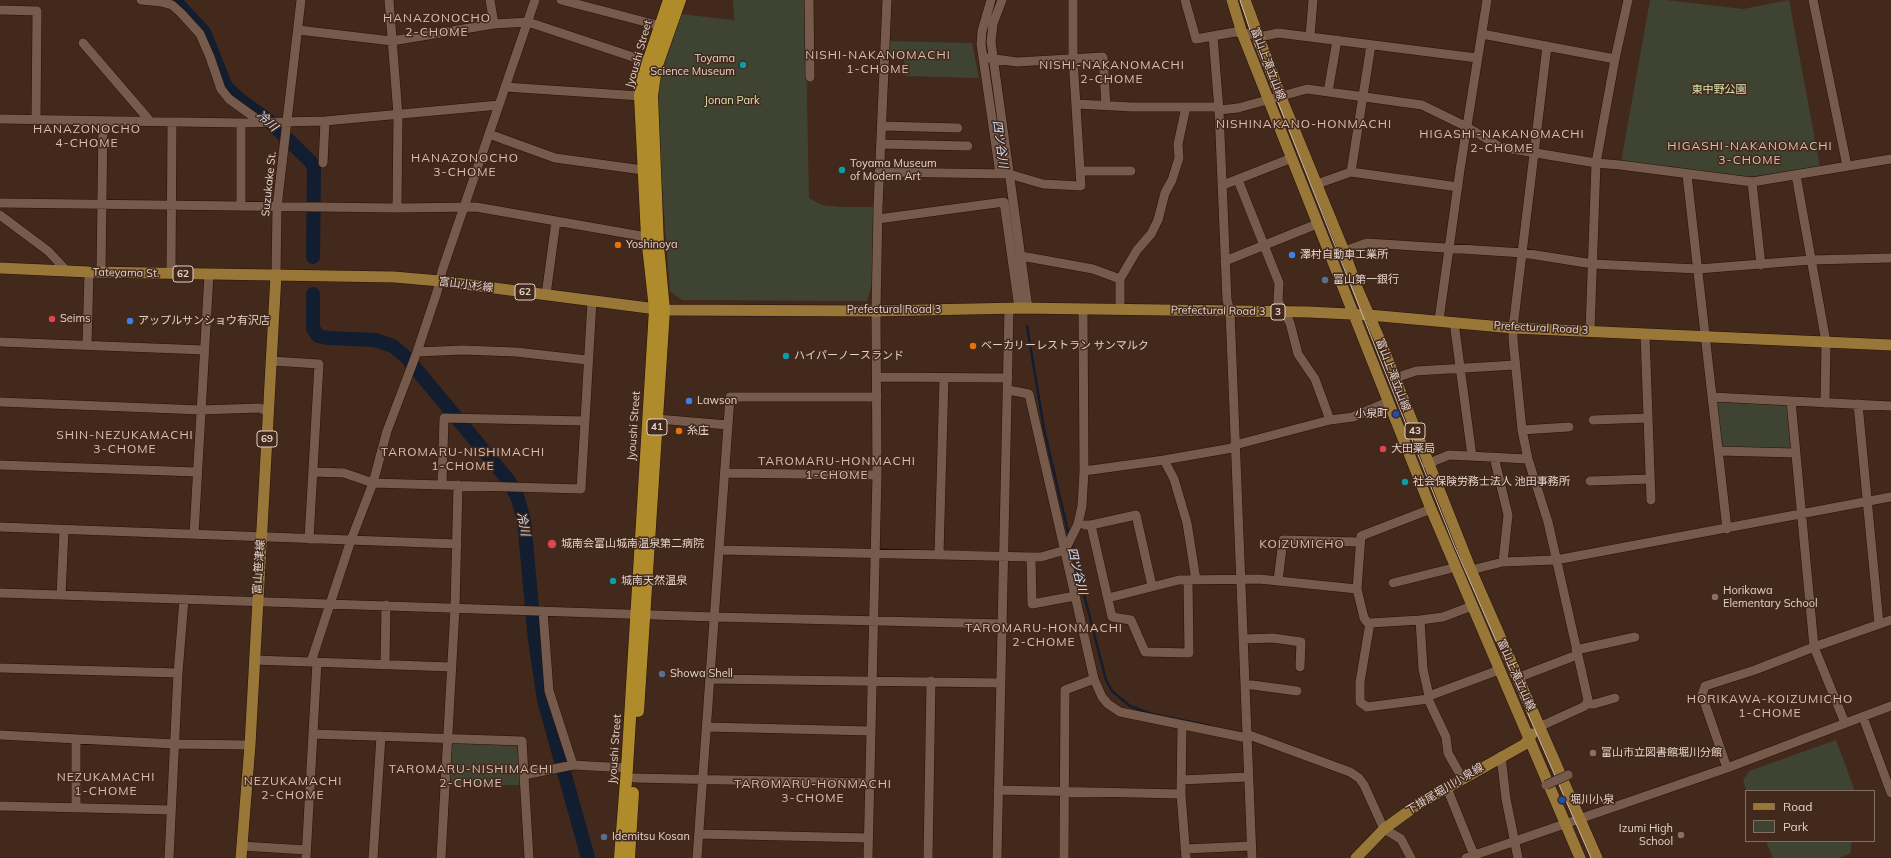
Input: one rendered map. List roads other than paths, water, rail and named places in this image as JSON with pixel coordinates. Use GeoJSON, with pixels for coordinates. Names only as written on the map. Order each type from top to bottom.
{"type":"FeatureCollection","features":[{"type":"Feature","properties":{"kind":"highway","name":"Jyoushi Street"},"geometry":{"type":"LineString","coordinates":[[620,858],[630,773],[659,310],[647,236],[640,96],[648,62],[669,0]]}},
{"type":"Feature","properties":{"kind":"highway","name":"Jyoushi Street"},"geometry":{"type":"LineString","coordinates":[[641,614],[657,419],[659,310],[658,245],[652,96],[656,68],[680,0]]}},
{"type":"Feature","properties":{"kind":"highway","name":"Jyoushi Street"},"geometry":{"type":"LineString","coordinates":[[629,858],[630,773]]}},
{"type":"Feature","properties":{"kind":"main road","name":"富山上滝立山線"},"geometry":{"type":"LineString","coordinates":[[1232,0],[1242,34],[1352,314],[1431,509],[1580,858]]}},
{"type":"Feature","properties":{"kind":"main road","name":"富山上滝立山線"},"geometry":{"type":"LineString","coordinates":[[1245,0],[1257,36],[1344,250],[1358,290],[1395,378],[1427,464],[1517,678],[1597,858]]}},
{"type":"Feature","properties":{"kind":"main road","name":"Tateyama St."},"geometry":{"type":"LineString","coordinates":[[0,268],[89,272],[276,275]]}},
{"type":"Feature","properties":{"kind":"main road","name":"富山小杉線"},"geometry":{"type":"LineString","coordinates":[[276,275],[394,277],[440,281],[659,310]]}},
{"type":"Feature","properties":{"kind":"main road","name":"富山笹津線"},"geometry":{"type":"LineString","coordinates":[[241,858],[250,745],[276,275]]}},
{"type":"Feature","properties":{"kind":"main road","name":"Prefectural Road 3"},"geometry":{"type":"LineString","coordinates":[[659,310],[876,311],[1019,308],[1282,312],[1369,315],[1439,320],[1512,328],[1891,345]]}},
{"type":"Feature","properties":{"kind":"main road","name":"下掛尾堀川小泉線"},"geometry":{"type":"LineString","coordinates":[[1356,858],[1384,829],[1417,805],[1462,778],[1525,744],[1539,727]]}},
{"type":"Feature","properties":{"kind":"street"},"geometry":{"type":"LineString","coordinates":[[141,0],[161,2],[172,6],[181,14],[200,34],[210,57],[220,89],[229,99],[261,122]]}},
{"type":"Feature","properties":{"kind":"street","name":"Suzukake St."},"geometry":{"type":"LineString","coordinates":[[276,275],[277,207],[301,0]]}},
{"type":"Feature","properties":{"kind":"street"},"geometry":{"type":"LineString","coordinates":[[389,0],[398,115],[397,208]]}},
{"type":"Feature","properties":{"kind":"street"},"geometry":{"type":"LineString","coordinates":[[490,0],[494,24]]}},
{"type":"Feature","properties":{"kind":"street"},"geometry":{"type":"LineString","coordinates":[[242,846],[306,854],[313,734],[314,662],[330,603],[351,540],[373,483],[387,431],[417,352],[464,208],[535,0]]}},
{"type":"Feature","properties":{"kind":"street"},"geometry":{"type":"LineString","coordinates":[[561,0],[661,26]]}},
{"type":"Feature","properties":{"kind":"street"},"geometry":{"type":"LineString","coordinates":[[808,0],[810,77]]}},
{"type":"Feature","properties":{"kind":"street"},"geometry":{"type":"LineString","coordinates":[[868,858],[877,475],[876,311],[879,172],[887,0]]}},
{"type":"Feature","properties":{"kind":"street"},"geometry":{"type":"LineString","coordinates":[[991,0],[982,30],[983,56],[1021,256],[1019,308],[1008,378],[997,858]]}},
{"type":"Feature","properties":{"kind":"street"},"geometry":{"type":"LineString","coordinates":[[1002,0],[991,32],[1005,174]]}},
{"type":"Feature","properties":{"kind":"street"},"geometry":{"type":"LineString","coordinates":[[879,172],[1005,174],[1043,184],[1081,186],[1074,58],[1073,0]]}},
{"type":"Feature","properties":{"kind":"street"},"geometry":{"type":"LineString","coordinates":[[1185,0],[1196,39],[1235,32],[1257,36],[1278,34],[1310,36],[1477,58]]}},
{"type":"Feature","properties":{"kind":"street"},"geometry":{"type":"LineString","coordinates":[[1310,36],[1313,0]]}},
{"type":"Feature","properties":{"kind":"street"},"geometry":{"type":"LineString","coordinates":[[1439,320],[1477,58],[1487,0]]}},
{"type":"Feature","properties":{"kind":"street"},"geometry":{"type":"LineString","coordinates":[[1590,331],[1596,163],[1614,59],[1628,0]]}},
{"type":"Feature","properties":{"kind":"street"},"geometry":{"type":"LineString","coordinates":[[1814,0],[1847,166]]}},
{"type":"Feature","properties":{"kind":"street"},"geometry":{"type":"LineString","coordinates":[[0,10],[37,11],[36,120]]}},
{"type":"Feature","properties":{"kind":"street"},"geometry":{"type":"LineString","coordinates":[[298,30],[392,41],[494,24],[528,22],[648,62]]}},
{"type":"Feature","properties":{"kind":"street"},"geometry":{"type":"LineString","coordinates":[[1482,34],[1614,59]]}},
{"type":"Feature","properties":{"kind":"street"},"geometry":{"type":"LineString","coordinates":[[1213,36],[1223,185],[1227,300],[1230,311],[1242,579],[1252,858]]}},
{"type":"Feature","properties":{"kind":"street"},"geometry":{"type":"LineString","coordinates":[[1328,92],[1337,40]]}},
{"type":"Feature","properties":{"kind":"street"},"geometry":{"type":"LineString","coordinates":[[83,43],[150,121]]}},
{"type":"Feature","properties":{"kind":"street"},"geometry":{"type":"LineString","coordinates":[[1351,172],[1371,44]]}},
{"type":"Feature","properties":{"kind":"street"},"geometry":{"type":"LineString","coordinates":[[1539,727],[1585,706],[1588,700],[1548,522],[1528,459],[1522,430],[1512,328],[1523,254],[1547,46]]}},
{"type":"Feature","properties":{"kind":"street"},"geometry":{"type":"LineString","coordinates":[[983,56],[993,59],[1017,62],[1103,57],[1106,106]]}},
{"type":"Feature","properties":{"kind":"street"},"geometry":{"type":"LineString","coordinates":[[505,87],[640,96]]}},
{"type":"Feature","properties":{"kind":"street"},"geometry":{"type":"LineString","coordinates":[[1077,104],[1106,106],[1216,107],[1219,110],[1238,108],[1307,89],[1422,105],[1467,127],[1500,147],[1596,163],[1752,182],[1891,159]]}},
{"type":"Feature","properties":{"kind":"street"},"geometry":{"type":"LineString","coordinates":[[0,120],[241,123],[325,121],[499,105]]}},
{"type":"Feature","properties":{"kind":"street"},"geometry":{"type":"LineString","coordinates":[[1120,309],[1120,279],[1137,250],[1151,234],[1158,220],[1165,194],[1172,180],[1179,158],[1178,144],[1186,107]]}},
{"type":"Feature","properties":{"kind":"street"},"geometry":{"type":"LineString","coordinates":[[101,272],[103,121]]}},
{"type":"Feature","properties":{"kind":"street"},"geometry":{"type":"LineString","coordinates":[[323,163],[325,121]]}},
{"type":"Feature","properties":{"kind":"street"},"geometry":{"type":"LineString","coordinates":[[171,273],[172,122]]}},
{"type":"Feature","properties":{"kind":"street"},"geometry":{"type":"LineString","coordinates":[[241,123],[241,206]]}},
{"type":"Feature","properties":{"kind":"street"},"geometry":{"type":"LineString","coordinates":[[882,126],[958,128]]}},
{"type":"Feature","properties":{"kind":"street"},"geometry":{"type":"LineString","coordinates":[[489,134],[555,158],[643,170]]}},
{"type":"Feature","properties":{"kind":"street"},"geometry":{"type":"LineString","coordinates":[[881,144],[968,146]]}},
{"type":"Feature","properties":{"kind":"street"},"geometry":{"type":"LineString","coordinates":[[1223,185],[1292,158]]}},
{"type":"Feature","properties":{"kind":"street"},"geometry":{"type":"LineString","coordinates":[[1081,171],[1131,171]]}},
{"type":"Feature","properties":{"kind":"street"},"geometry":{"type":"LineString","coordinates":[[1317,184],[1351,172],[1458,187]]}},
{"type":"Feature","properties":{"kind":"street"},"geometry":{"type":"LineString","coordinates":[[1687,175],[1727,529]]}},
{"type":"Feature","properties":{"kind":"street"},"geometry":{"type":"LineString","coordinates":[[1796,175],[1826,342],[1825,403]]}},
{"type":"Feature","properties":{"kind":"street"},"geometry":{"type":"LineString","coordinates":[[1238,180],[1279,282],[1278,301],[1282,312],[1290,323],[1298,354],[1315,379],[1330,420]]}},
{"type":"Feature","properties":{"kind":"street"},"geometry":{"type":"LineString","coordinates":[[1752,182],[1761,264]]}},
{"type":"Feature","properties":{"kind":"street"},"geometry":{"type":"LineString","coordinates":[[878,219],[1004,202],[1019,308]]}},
{"type":"Feature","properties":{"kind":"street"},"geometry":{"type":"LineString","coordinates":[[0,203],[476,208],[647,236]]}},
{"type":"Feature","properties":{"kind":"street"},"geometry":{"type":"LineString","coordinates":[[0,215],[48,252],[67,271]]}},
{"type":"Feature","properties":{"kind":"street"},"geometry":{"type":"LineString","coordinates":[[546,295],[556,221]]}},
{"type":"Feature","properties":{"kind":"street"},"geometry":{"type":"LineString","coordinates":[[1225,260],[1317,224]]}},
{"type":"Feature","properties":{"kind":"street"},"geometry":{"type":"LineString","coordinates":[[1344,250],[1367,243],[1523,254],[1593,264],[1698,269],[1811,260],[1891,258]]}},
{"type":"Feature","properties":{"kind":"street"},"geometry":{"type":"LineString","coordinates":[[1021,256],[1093,269],[1120,279]]}},
{"type":"Feature","properties":{"kind":"street"},"geometry":{"type":"LineString","coordinates":[[87,345],[89,272]]}},
{"type":"Feature","properties":{"kind":"street"},"geometry":{"type":"LineString","coordinates":[[194,534],[209,274]]}},
{"type":"Feature","properties":{"kind":"street"},"geometry":{"type":"LineString","coordinates":[[313,472],[344,473],[373,483],[581,489],[592,301]]}},
{"type":"Feature","properties":{"kind":"street"},"geometry":{"type":"LineString","coordinates":[[720,550],[1041,557],[1065,550],[1078,524],[1082,506],[1084,471],[1083,309]]}},
{"type":"Feature","properties":{"kind":"street"},"geometry":{"type":"LineString","coordinates":[[1454,322],[1472,456]]}},
{"type":"Feature","properties":{"kind":"street"},"geometry":{"type":"LineString","coordinates":[[1645,334],[1651,500]]}},
{"type":"Feature","properties":{"kind":"street"},"geometry":{"type":"LineString","coordinates":[[0,342],[204,350]]}},
{"type":"Feature","properties":{"kind":"street"},"geometry":{"type":"LineString","coordinates":[[417,352],[462,350],[516,352],[588,360]]}},
{"type":"Feature","properties":{"kind":"street"},"geometry":{"type":"LineString","coordinates":[[272,361],[319,364],[309,539]]}},
{"type":"Feature","properties":{"kind":"street"},"geometry":{"type":"LineString","coordinates":[[1395,378],[1416,371],[1515,365]]}},
{"type":"Feature","properties":{"kind":"street"},"geometry":{"type":"LineString","coordinates":[[877,377],[1008,378]]}},
{"type":"Feature","properties":{"kind":"street"},"geometry":{"type":"LineString","coordinates":[[939,554],[944,378]]}},
{"type":"Feature","properties":{"kind":"street"},"geometry":{"type":"LineString","coordinates":[[1008,390],[1029,394],[1094,678],[1102,697],[1108,704],[1120,712],[1182,725],[1252,736],[1350,772],[1359,778],[1364,785],[1384,829],[1402,839],[1411,858]]}},
{"type":"Feature","properties":{"kind":"street"},"geometry":{"type":"LineString","coordinates":[[697,858],[708,727],[730,397],[877,397]]}},
{"type":"Feature","properties":{"kind":"street"},"geometry":{"type":"LineString","coordinates":[[1712,397],[1891,406]]}},
{"type":"Feature","properties":{"kind":"street"},"geometry":{"type":"LineString","coordinates":[[1791,401],[1814,646],[1845,723]]}},
{"type":"Feature","properties":{"kind":"street"},"geometry":{"type":"LineString","coordinates":[[0,402],[201,410],[260,408],[268,412]]}},
{"type":"Feature","properties":{"kind":"street"},"geometry":{"type":"LineString","coordinates":[[1084,471],[1164,460],[1232,448],[1235,445],[1330,420],[1353,417],[1388,402]]}},
{"type":"Feature","properties":{"kind":"street"},"geometry":{"type":"LineString","coordinates":[[1858,404],[1879,624]]}},
{"type":"Feature","properties":{"kind":"street"},"geometry":{"type":"LineString","coordinates":[[442,484],[444,418],[585,421]]}},
{"type":"Feature","properties":{"kind":"street"},"geometry":{"type":"LineString","coordinates":[[1593,420],[1648,418]]}},
{"type":"Feature","properties":{"kind":"street"},"geometry":{"type":"LineString","coordinates":[[657,419],[728,425]]}},
{"type":"Feature","properties":{"kind":"street"},"geometry":{"type":"LineString","coordinates":[[1522,430],[1569,427]]}},
{"type":"Feature","properties":{"kind":"street"},"geometry":{"type":"LineString","coordinates":[[1718,451],[1795,453]]}},
{"type":"Feature","properties":{"kind":"street"},"geometry":{"type":"LineString","coordinates":[[1427,464],[1449,455],[1528,459]]}},
{"type":"Feature","properties":{"kind":"street"},"geometry":{"type":"LineString","coordinates":[[1494,457],[1508,515],[1503,562]]}},
{"type":"Feature","properties":{"kind":"street"},"geometry":{"type":"LineString","coordinates":[[1091,525],[1112,617],[1131,620],[1144,652],[1189,653],[1192,580],[1187,523],[1174,479],[1164,460]]}},
{"type":"Feature","properties":{"kind":"street"},"geometry":{"type":"LineString","coordinates":[[0,465],[197,472]]}},
{"type":"Feature","properties":{"kind":"street"},"geometry":{"type":"LineString","coordinates":[[726,473],[877,475]]}},
{"type":"Feature","properties":{"kind":"street"},"geometry":{"type":"LineString","coordinates":[[1590,481],[1650,479]]}},
{"type":"Feature","properties":{"kind":"street"},"geometry":{"type":"LineString","coordinates":[[441,858],[455,608],[458,485]]}},
{"type":"Feature","properties":{"kind":"street"},"geometry":{"type":"LineString","coordinates":[[1471,570],[1503,562],[1556,560],[1891,497]]}},
{"type":"Feature","properties":{"kind":"street"},"geometry":{"type":"LineString","coordinates":[[1431,509],[1361,536],[1359,542],[1357,589],[1364,618],[1370,623],[1420,620],[1443,617],[1472,606]]}},
{"type":"Feature","properties":{"kind":"street"},"geometry":{"type":"LineString","coordinates":[[1078,524],[1091,525],[1136,515],[1152,586]]}},
{"type":"Feature","properties":{"kind":"street"},"geometry":{"type":"LineString","coordinates":[[0,527],[456,544]]}},
{"type":"Feature","properties":{"kind":"street"},"geometry":{"type":"LineString","coordinates":[[61,595],[64,530]]}},
{"type":"Feature","properties":{"kind":"street"},"geometry":{"type":"LineString","coordinates":[[1278,581],[1283,540],[1359,542]]}},
{"type":"Feature","properties":{"kind":"street"},"geometry":{"type":"LineString","coordinates":[[1031,557],[1032,604],[1075,596]]}},
{"type":"Feature","properties":{"kind":"street"},"geometry":{"type":"LineString","coordinates":[[1393,583],[1449,569]]}},
{"type":"Feature","properties":{"kind":"street"},"geometry":{"type":"LineString","coordinates":[[1108,598],[1179,580],[1242,579],[1357,589]]}},
{"type":"Feature","properties":{"kind":"street"},"geometry":{"type":"LineString","coordinates":[[0,593],[715,617],[1002,624]]}},
{"type":"Feature","properties":{"kind":"street"},"geometry":{"type":"LineString","coordinates":[[169,858],[178,673],[184,599]]}},
{"type":"Feature","properties":{"kind":"street"},"geometry":{"type":"LineString","coordinates":[[385,664],[386,605]]}},
{"type":"Feature","properties":{"kind":"street"},"geometry":{"type":"LineString","coordinates":[[540,610],[550,691],[573,765]]}},
{"type":"Feature","properties":{"kind":"street"},"geometry":{"type":"LineString","coordinates":[[1420,620],[1423,669],[1428,697],[1446,737],[1448,753],[1462,778]]}},
{"type":"Feature","properties":{"kind":"street"},"geometry":{"type":"LineString","coordinates":[[1727,768],[1702,695],[1705,686],[1755,670],[1814,646],[1891,620]]}},
{"type":"Feature","properties":{"kind":"street"},"geometry":{"type":"LineString","coordinates":[[1370,623],[1360,682],[1360,702],[1367,707],[1428,697],[1499,670]]}},
{"type":"Feature","properties":{"kind":"street"},"geometry":{"type":"LineString","coordinates":[[1517,678],[1577,653],[1635,637]]}},
{"type":"Feature","properties":{"kind":"street"},"geometry":{"type":"LineString","coordinates":[[1244,639],[1273,638],[1301,642],[1300,667]]}},
{"type":"Feature","properties":{"kind":"street"},"geometry":{"type":"LineString","coordinates":[[254,660],[451,667]]}},
{"type":"Feature","properties":{"kind":"street"},"geometry":{"type":"LineString","coordinates":[[0,668],[178,673]]}},
{"type":"Feature","properties":{"kind":"street"},"geometry":{"type":"LineString","coordinates":[[711,678],[1001,683]]}},
{"type":"Feature","properties":{"kind":"street"},"geometry":{"type":"LineString","coordinates":[[1064,858],[1065,690],[1094,678]]}},
{"type":"Feature","properties":{"kind":"street"},"geometry":{"type":"LineString","coordinates":[[928,858],[931,681]]}},
{"type":"Feature","properties":{"kind":"street"},"geometry":{"type":"LineString","coordinates":[[1245,684],[1297,691]]}},
{"type":"Feature","properties":{"kind":"street"},"geometry":{"type":"LineString","coordinates":[[1586,704],[1594,704],[1615,698]]}},
{"type":"Feature","properties":{"kind":"street"},"geometry":{"type":"LineString","coordinates":[[1447,788],[1470,857],[1727,768],[1891,706]]}},
{"type":"Feature","properties":{"kind":"street"},"geometry":{"type":"LineString","coordinates":[[1863,717],[1891,793]]}},
{"type":"Feature","properties":{"kind":"street"},"geometry":{"type":"LineString","coordinates":[[1182,725],[1181,794],[1186,854],[1251,846]]}},
{"type":"Feature","properties":{"kind":"street"},"geometry":{"type":"LineString","coordinates":[[708,727],[870,731]]}},
{"type":"Feature","properties":{"kind":"street"},"geometry":{"type":"LineString","coordinates":[[313,734],[522,741],[529,858]]}},
{"type":"Feature","properties":{"kind":"street"},"geometry":{"type":"LineString","coordinates":[[0,735],[175,744],[250,745]]}},
{"type":"Feature","properties":{"kind":"street"},"geometry":{"type":"LineString","coordinates":[[373,858],[381,736]]}},
{"type":"Feature","properties":{"kind":"street"},"geometry":{"type":"LineString","coordinates":[[76,739],[76,807]]}},
{"type":"Feature","properties":{"kind":"street"},"geometry":{"type":"LineString","coordinates":[[1501,756],[1514,842],[1518,858]]}},
{"type":"Feature","properties":{"kind":"street"},"geometry":{"type":"LineString","coordinates":[[524,775],[573,765],[630,773],[703,780],[869,783]]}},
{"type":"Feature","properties":{"kind":"street"},"geometry":{"type":"LineString","coordinates":[[1546,785],[1568,775]]}},
{"type":"Feature","properties":{"kind":"street"},"geometry":{"type":"LineString","coordinates":[[1181,780],[1248,777]]}},
{"type":"Feature","properties":{"kind":"street"},"geometry":{"type":"LineString","coordinates":[[998,790],[1181,794]]}},
{"type":"Feature","properties":{"kind":"street"},"geometry":{"type":"LineString","coordinates":[[0,806],[171,810]]}},
{"type":"Feature","properties":{"kind":"street"},"geometry":{"type":"LineString","coordinates":[[699,834],[868,838]]}},
{"type":"Feature","properties":{"kind":"waterway","name":"冷川"},"geometry":{"type":"LineString","coordinates":[[174,0],[204,32],[226,87],[240,100],[268,120],[311,162],[314,169],[313,257]]}},
{"type":"Feature","properties":{"kind":"waterway","name":"四ツ谷川"},"geometry":{"type":"LineString","coordinates":[[997,0],[988,24],[986,46],[1000,138]]}},
{"type":"Feature","properties":{"kind":"waterway","name":"冷川"},"geometry":{"type":"LineString","coordinates":[[313,294],[313,328],[318,336],[328,338],[375,340],[393,346],[407,358],[509,481],[518,499],[524,520],[535,640],[544,700],[588,858]]}},
{"type":"Feature","properties":{"kind":"waterway","name":"四ツ谷川"},"geometry":{"type":"LineString","coordinates":[[1027,326],[1044,429],[1069,536]]}},
{"type":"Feature","properties":{"kind":"waterway","name":"四ツ谷川"},"geometry":{"type":"LineString","coordinates":[[1071,544],[1106,680],[1112,691],[1130,706],[1152,714],[1210,726]]}},
{"type":"Feature","properties":{"kind":"tram line"},"geometry":{"type":"LineString","coordinates":[[1240,0],[1254,42],[1454,545],[1591,858]]}},
{"type":"Feature","properties":{"kind":"place","name":"Toyama Science Museum"},"geometry":{"type":"Point","coordinates":[743,65]}},
{"type":"Feature","properties":{"kind":"place","name":"Toyama Museum of Modern Art"},"geometry":{"type":"Point","coordinates":[842,170]}},
{"type":"Feature","properties":{"kind":"place","name":"Yoshinoya"},"geometry":{"type":"Point","coordinates":[618,245]}},
{"type":"Feature","properties":{"kind":"place","name":"澤村自動車工業所"},"geometry":{"type":"Point","coordinates":[1292,255]}},
{"type":"Feature","properties":{"kind":"place","name":"富山第一銀行"},"geometry":{"type":"Point","coordinates":[1325,280]}},
{"type":"Feature","properties":{"kind":"place","name":"Seims"},"geometry":{"type":"Point","coordinates":[52,319]}},
{"type":"Feature","properties":{"kind":"place","name":"アップルサンショウ有沢店"},"geometry":{"type":"Point","coordinates":[130,321]}},
{"type":"Feature","properties":{"kind":"place","name":"ベーカリーレストラン サンマルク"},"geometry":{"type":"Point","coordinates":[973,346]}},
{"type":"Feature","properties":{"kind":"place","name":"ハイパーノースランド"},"geometry":{"type":"Point","coordinates":[786,356]}},
{"type":"Feature","properties":{"kind":"place","name":"Lawson"},"geometry":{"type":"Point","coordinates":[689,401]}},
{"type":"Feature","properties":{"kind":"place","name":"小泉町"},"geometry":{"type":"Point","coordinates":[1396,414]}},
{"type":"Feature","properties":{"kind":"place","name":"糸庄"},"geometry":{"type":"Point","coordinates":[679,431]}},
{"type":"Feature","properties":{"kind":"place","name":"大田薬局"},"geometry":{"type":"Point","coordinates":[1383,449]}},
{"type":"Feature","properties":{"kind":"place","name":"社会保険労務士法人 池田事務所"},"geometry":{"type":"Point","coordinates":[1405,482]}},
{"type":"Feature","properties":{"kind":"place","name":"城南会富山城南温泉第二病院"},"geometry":{"type":"Point","coordinates":[552,544]}},
{"type":"Feature","properties":{"kind":"place","name":"城南天然温泉"},"geometry":{"type":"Point","coordinates":[613,581]}},
{"type":"Feature","properties":{"kind":"place","name":"Horikawa Elementary School"},"geometry":{"type":"Point","coordinates":[1715,597]}},
{"type":"Feature","properties":{"kind":"place","name":"Showa Shell"},"geometry":{"type":"Point","coordinates":[662,674]}},
{"type":"Feature","properties":{"kind":"place","name":"富山市立図書館堀川分館"},"geometry":{"type":"Point","coordinates":[1593,753]}},
{"type":"Feature","properties":{"kind":"place","name":"堀川小泉"},"geometry":{"type":"Point","coordinates":[1562,800]}},
{"type":"Feature","properties":{"kind":"place","name":"Izumi High School"},"geometry":{"type":"Point","coordinates":[1681,835]}},
{"type":"Feature","properties":{"kind":"place","name":"Idemitsu Kosan"},"geometry":{"type":"Point","coordinates":[604,837]}},
{"type":"Feature","properties":{"kind":"district","name":"HANAZONOCHO 2-CHOME"},"geometry":{"type":"Point","coordinates":[437,25]}},
{"type":"Feature","properties":{"kind":"district","name":"NISHI-NAKANOMACHI 1-CHOME"},"geometry":{"type":"Point","coordinates":[878,62]}},
{"type":"Feature","properties":{"kind":"district","name":"NISHI-NAKANOMACHI 2-CHOME"},"geometry":{"type":"Point","coordinates":[1112,72]}},
{"type":"Feature","properties":{"kind":"district","name":"NISHINAKANO-HONMACHI"},"geometry":{"type":"Point","coordinates":[1304,124]}},
{"type":"Feature","properties":{"kind":"district","name":"HANAZONOCHO 4-CHOME"},"geometry":{"type":"Point","coordinates":[87,136]}},
{"type":"Feature","properties":{"kind":"district","name":"HIGASHI-NAKANOMACHI 2-CHOME"},"geometry":{"type":"Point","coordinates":[1502,141]}},
{"type":"Feature","properties":{"kind":"district","name":"HIGASHI-NAKANOMACHI 3-CHOME"},"geometry":{"type":"Point","coordinates":[1750,153]}},
{"type":"Feature","properties":{"kind":"district","name":"HANAZONOCHO 3-CHOME"},"geometry":{"type":"Point","coordinates":[465,165]}},
{"type":"Feature","properties":{"kind":"district","name":"SHIN-NEZUKAMACHI 3-CHOME"},"geometry":{"type":"Point","coordinates":[125,442]}},
{"type":"Feature","properties":{"kind":"district","name":"TAROMARU-NISHIMACHI 1-CHOME"},"geometry":{"type":"Point","coordinates":[463,459]}},
{"type":"Feature","properties":{"kind":"district","name":"TAROMARU-HONMACHI 1-CHOME"},"geometry":{"type":"Point","coordinates":[837,468]}},
{"type":"Feature","properties":{"kind":"district","name":"KOIZUMICHO"},"geometry":{"type":"Point","coordinates":[1302,544]}},
{"type":"Feature","properties":{"kind":"district","name":"TAROMARU-HONMACHI 2-CHOME"},"geometry":{"type":"Point","coordinates":[1044,635]}},
{"type":"Feature","properties":{"kind":"district","name":"HORIKAWA-KOIZUMICHO 1-CHOME"},"geometry":{"type":"Point","coordinates":[1770,706]}},
{"type":"Feature","properties":{"kind":"district","name":"TAROMARU-NISHIMACHI 2-CHOME"},"geometry":{"type":"Point","coordinates":[471,776]}},
{"type":"Feature","properties":{"kind":"district","name":"NEZUKAMACHI 1-CHOME"},"geometry":{"type":"Point","coordinates":[106,784]}},
{"type":"Feature","properties":{"kind":"district","name":"NEZUKAMACHI 2-CHOME"},"geometry":{"type":"Point","coordinates":[293,788]}},
{"type":"Feature","properties":{"kind":"district","name":"TAROMARU-HONMACHI 3-CHOME"},"geometry":{"type":"Point","coordinates":[813,791]}},
{"type":"Feature","properties":{"kind":"park label","name":"東中野公園"},"geometry":{"type":"Point","coordinates":[1719,90]}},
{"type":"Feature","properties":{"kind":"park label","name":"Jonan Park"},"geometry":{"type":"Point","coordinates":[732,101]}}]}
